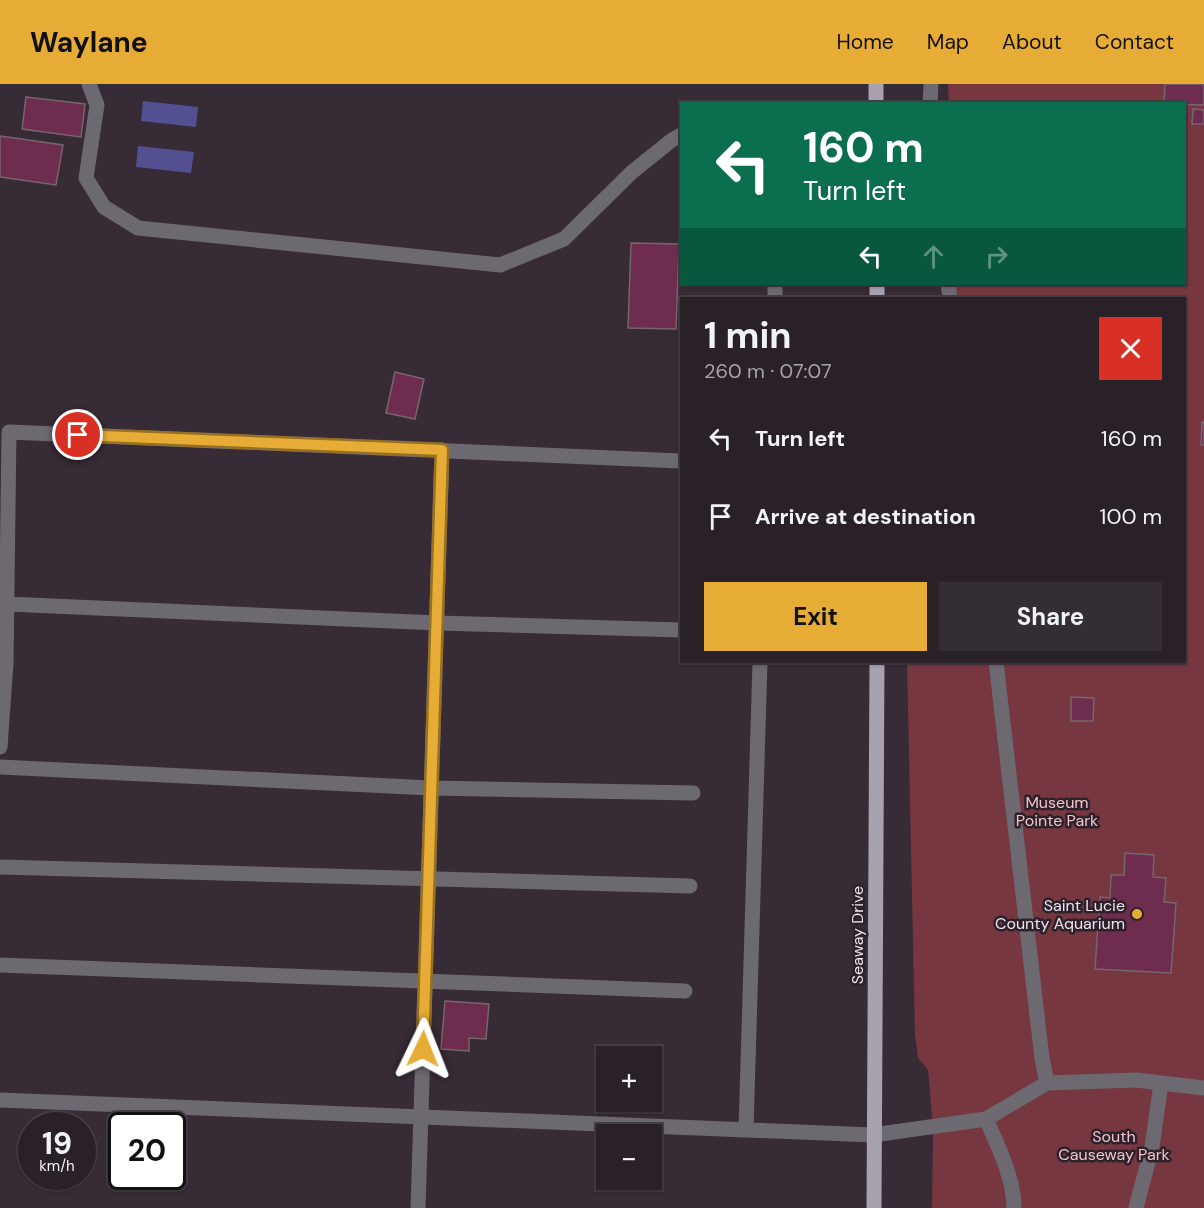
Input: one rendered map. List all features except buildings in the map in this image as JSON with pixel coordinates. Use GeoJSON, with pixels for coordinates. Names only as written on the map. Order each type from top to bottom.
{"type":"FeatureCollection","features":[{"type":"Feature","properties":{"kind":"main road"},"geometry":{"type":"LineString","coordinates":[[876,84],[876,102]]}},
{"type":"Feature","properties":{"kind":"main road","name":"Seaway Drive"},"geometry":{"type":"LineString","coordinates":[[874,1208],[877,663]]}},
{"type":"Feature","properties":{"kind":"lane"},"geometry":{"type":"LineString","coordinates":[[89,84],[97,105],[86,178],[104,207],[138,228],[500,265],[564,238],[632,172],[680,136]]}},
{"type":"Feature","properties":{"kind":"lane"},"geometry":{"type":"LineString","coordinates":[[930,102],[931,84]]}},
{"type":"Feature","properties":{"kind":"lane"},"geometry":{"type":"LineString","coordinates":[[0,747],[6,664],[9,432],[680,461]]}},
{"type":"Feature","properties":{"kind":"lane"},"geometry":{"type":"LineString","coordinates":[[418,1208],[442,450]]}},
{"type":"Feature","properties":{"kind":"lane"},"geometry":{"type":"LineString","coordinates":[[7,604],[436,623],[680,630]]}},
{"type":"Feature","properties":{"kind":"lane"},"geometry":{"type":"LineString","coordinates":[[746,1130],[760,663]]}},
{"type":"Feature","properties":{"kind":"lane"},"geometry":{"type":"LineString","coordinates":[[996,663],[1042,1058],[1047,1083]]}},
{"type":"Feature","properties":{"kind":"lane"},"geometry":{"type":"LineString","coordinates":[[0,767],[431,788],[693,793]]}},
{"type":"Feature","properties":{"kind":"lane"},"geometry":{"type":"LineString","coordinates":[[0,867],[690,886]]}},
{"type":"Feature","properties":{"kind":"lane"},"geometry":{"type":"LineString","coordinates":[[0,965],[685,991]]}},
{"type":"Feature","properties":{"kind":"lane"},"geometry":{"type":"LineString","coordinates":[[0,1100],[873,1135],[986,1119],[1047,1083],[1136,1080],[1204,1088]]}},
{"type":"Feature","properties":{"kind":"lane"},"geometry":{"type":"LineString","coordinates":[[1136,1208],[1152,1147],[1161,1084]]}},
{"type":"Feature","properties":{"kind":"lane"},"geometry":{"type":"LineString","coordinates":[[986,1119],[1004,1161],[1014,1208]]}},
{"type":"Feature","properties":{"kind":"green space","name":"Museum Pointe Park"},"geometry":{"type":"Polygon","coordinates":[[[948,84],[1204,84],[1204,1208],[932,1208],[933,1126],[928,1070],[918,1058],[915,1035],[907,663],[1186,663],[1186,297],[955,297],[956,285],[1186,285],[1186,102],[949,102],[948,84]]]}},
{"type":"Feature","properties":{"kind":"shaded area"},"geometry":{"type":"Polygon","coordinates":[[[143,101],[198,107],[196,127],[141,121],[143,101]]]}},
{"type":"Feature","properties":{"kind":"shaded area"},"geometry":{"type":"Polygon","coordinates":[[[138,146],[194,152],[191,173],[136,167],[138,146]]]}},
{"type":"Feature","properties":{"kind":"place","name":"Saint Lucie County Aquarium"},"geometry":{"type":"Point","coordinates":[1137,914]}},
{"type":"Feature","properties":{"kind":"route"},"geometry":{"type":"LineString","coordinates":[[78,435],[442,450],[423,1049]]}},
{"type":"Feature","properties":{"kind":"park label","name":"South Causeway Park"},"geometry":{"type":"Point","coordinates":[1114,1145]}}]}
